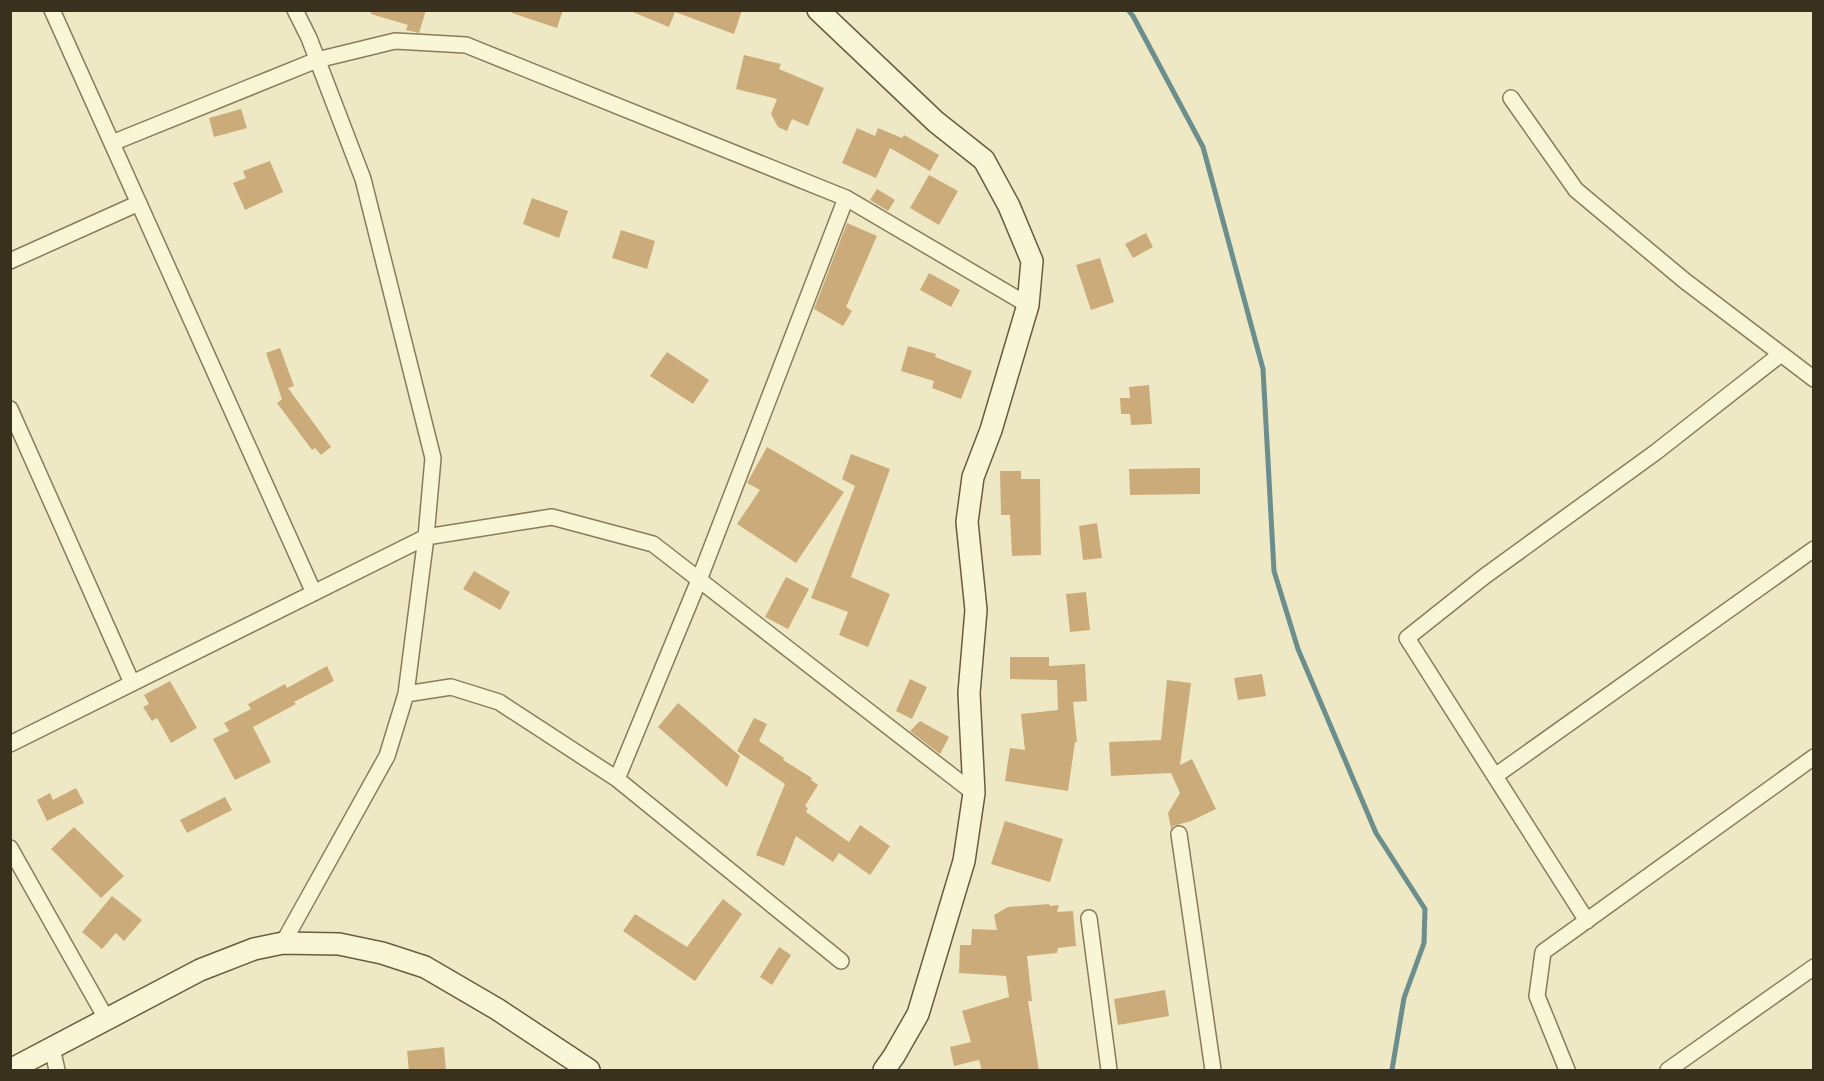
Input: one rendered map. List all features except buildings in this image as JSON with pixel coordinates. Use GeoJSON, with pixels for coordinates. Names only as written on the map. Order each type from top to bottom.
{"type":"FeatureCollection","features":[{"type":"Feature","properties":{"kind":"street"},"geometry":{"type":"LineString","coordinates":[[52,10],[314,593]]}},
{"type":"Feature","properties":{"kind":"street"},"geometry":{"type":"LineString","coordinates":[[283,943],[387,756],[406,694],[426,537],[433,458],[363,179],[309,38],[295,10]]}},
{"type":"Feature","properties":{"kind":"street"},"geometry":{"type":"LineString","coordinates":[[818,10],[936,122],[984,160],[1009,206],[1032,261],[1028,305],[991,430],[973,477],[967,522],[976,610],[969,693],[974,793],[964,861],[918,1014],[884,1071]]}},
{"type":"Feature","properties":{"kind":"street"},"geometry":{"type":"LineString","coordinates":[[112,143],[317,60],[394,41],[466,45],[846,198],[1028,305]]}},
{"type":"Feature","properties":{"kind":"street"},"geometry":{"type":"LineString","coordinates":[[1511,98],[1575,190],[1685,281],[1814,379]]}},
{"type":"Feature","properties":{"kind":"street"},"geometry":{"type":"LineString","coordinates":[[617,779],[699,580],[846,198]]}},
{"type":"Feature","properties":{"kind":"street"},"geometry":{"type":"LineString","coordinates":[[10,261],[139,203]]}},
{"type":"Feature","properties":{"kind":"street"},"geometry":{"type":"LineString","coordinates":[[1587,921],[1407,638],[1485,576],[1656,452],[1781,354]]}},
{"type":"Feature","properties":{"kind":"street"},"geometry":{"type":"LineString","coordinates":[[10,409],[132,684]]}},
{"type":"Feature","properties":{"kind":"street"},"geometry":{"type":"LineString","coordinates":[[10,744],[426,537],[552,517],[653,544],[974,793]]}},
{"type":"Feature","properties":{"kind":"street"},"geometry":{"type":"LineString","coordinates":[[1495,776],[1814,549]]}},
{"type":"Feature","properties":{"kind":"street"},"geometry":{"type":"LineString","coordinates":[[406,694],[452,687],[499,702],[617,779],[841,961]]}},
{"type":"Feature","properties":{"kind":"street"},"geometry":{"type":"LineString","coordinates":[[1567,1071],[1537,996],[1543,952],[1814,757]]}},
{"type":"Feature","properties":{"kind":"street"},"geometry":{"type":"LineString","coordinates":[[1179,834],[1213,1071]]}},
{"type":"Feature","properties":{"kind":"street"},"geometry":{"type":"LineString","coordinates":[[10,848],[107,1020]]}},
{"type":"Feature","properties":{"kind":"street"},"geometry":{"type":"LineString","coordinates":[[1089,918],[1108,1071]]}},
{"type":"Feature","properties":{"kind":"street"},"geometry":{"type":"LineString","coordinates":[[10,1070],[200,970],[254,949],[283,943],[339,944],[382,953],[425,967],[497,1009],[589,1071]]}},
{"type":"Feature","properties":{"kind":"street"},"geometry":{"type":"LineString","coordinates":[[1668,1071],[1814,967]]}},
{"type":"Feature","properties":{"kind":"street"},"geometry":{"type":"LineString","coordinates":[[52,1048],[57,1071]]}},
{"type":"Feature","properties":{"kind":"waterway"},"geometry":{"type":"LineString","coordinates":[[1128,10],[1203,147],[1263,369],[1274,571],[1298,649],[1376,833],[1425,909],[1424,943],[1404,998],[1392,1070]]}}]}
